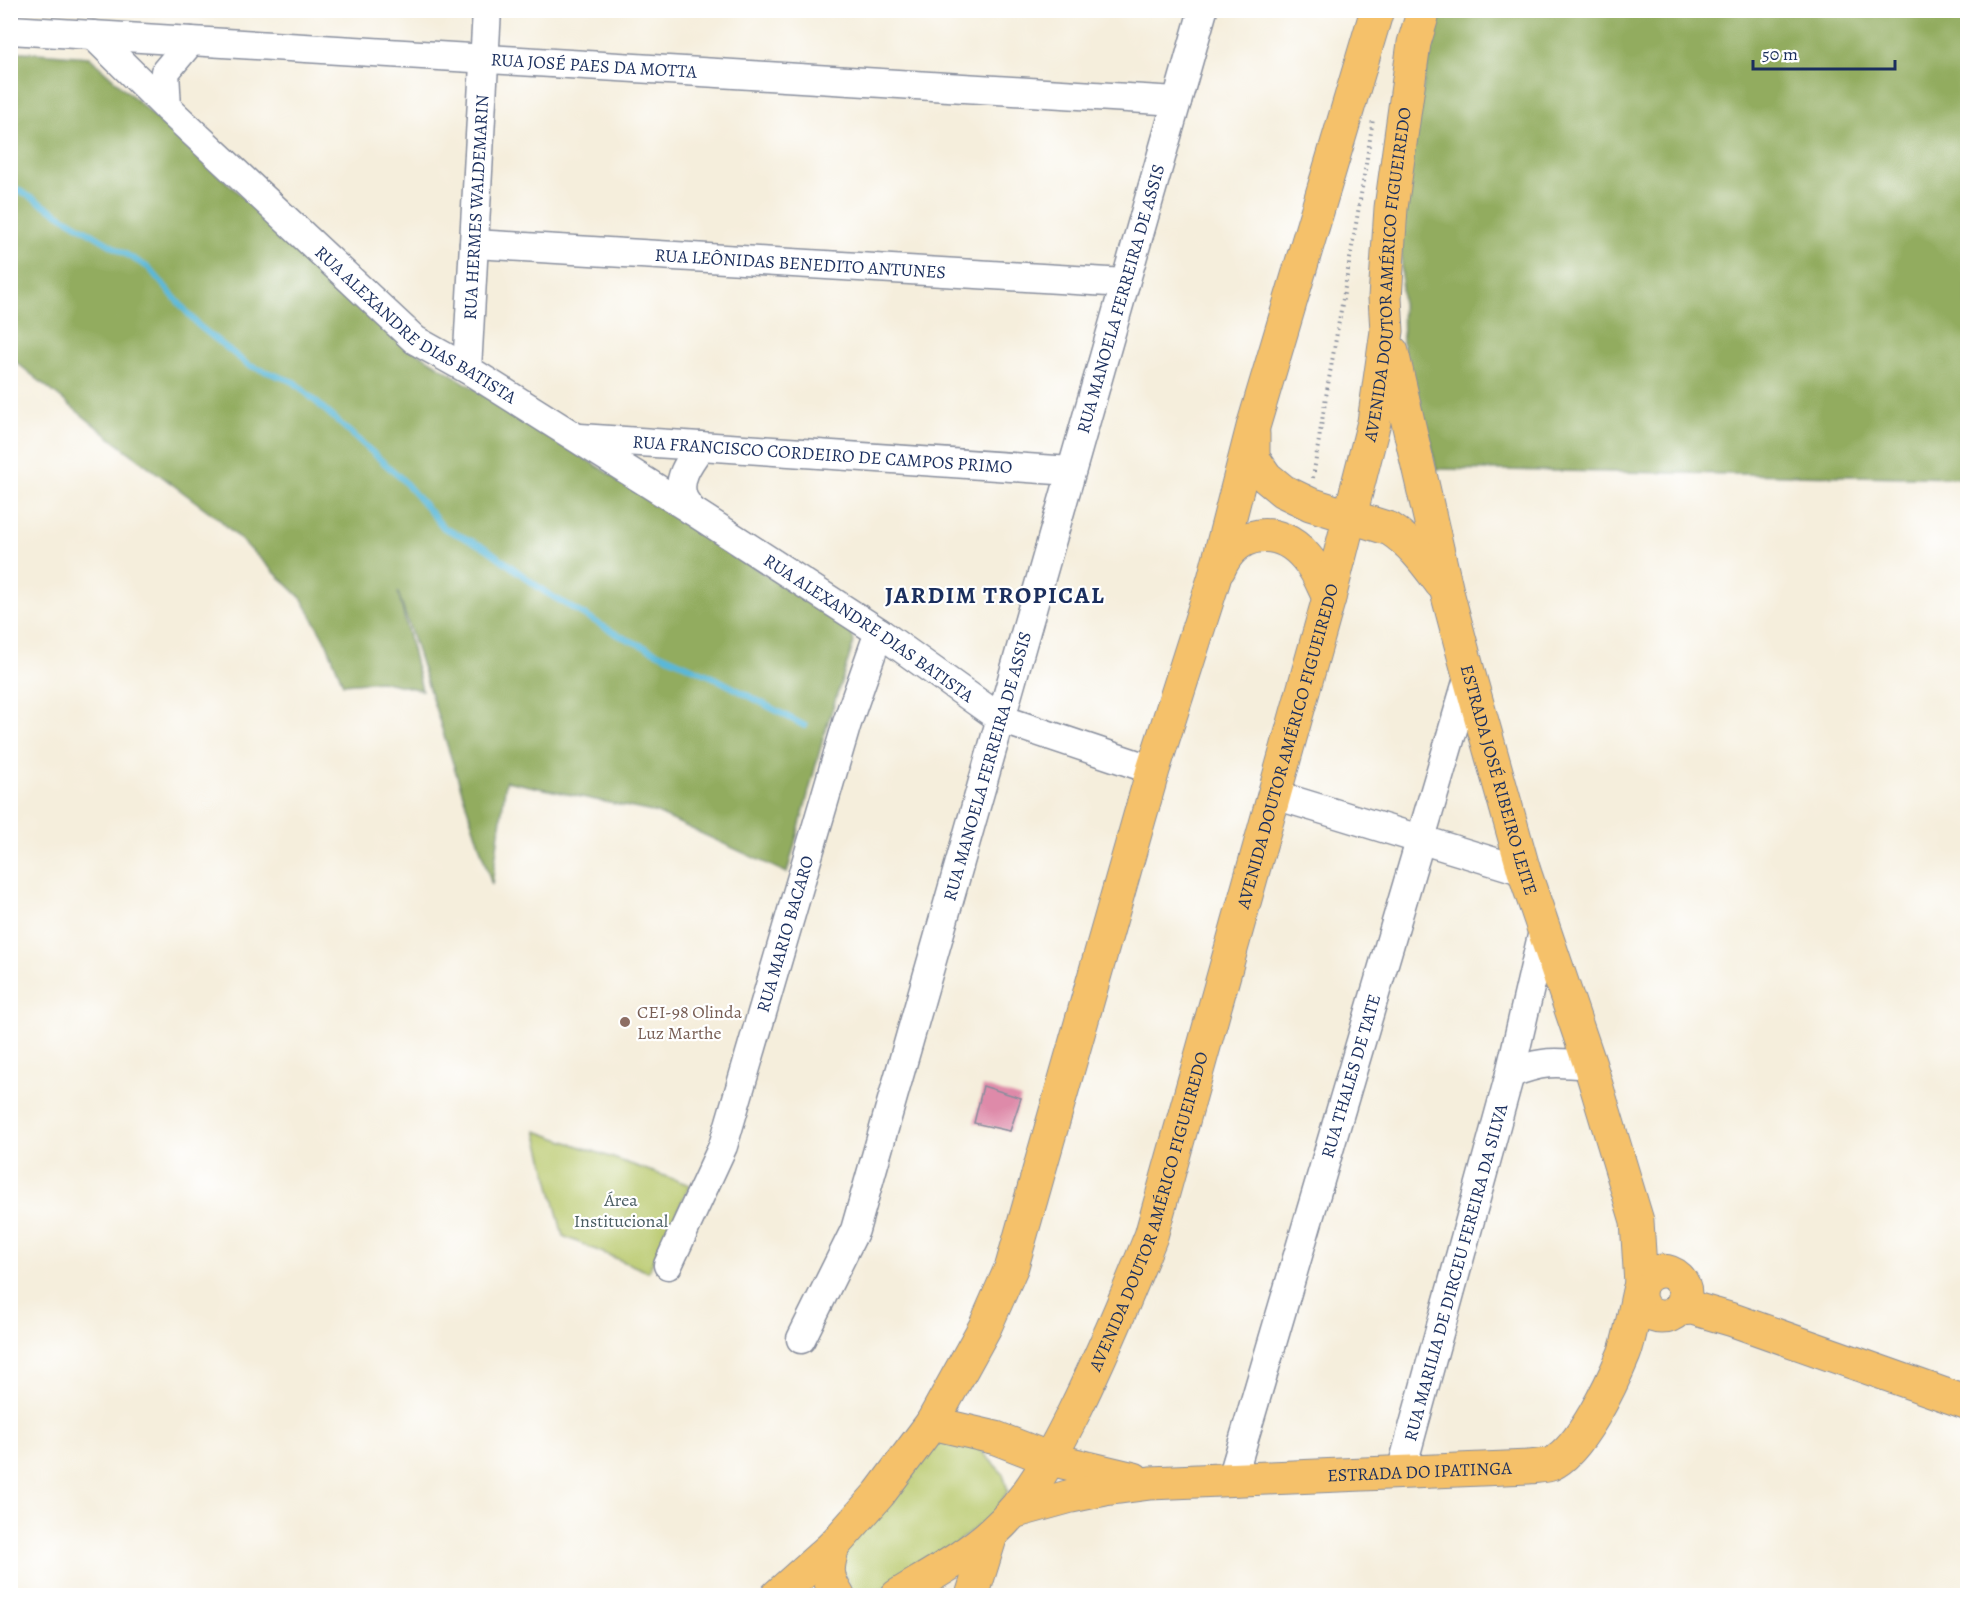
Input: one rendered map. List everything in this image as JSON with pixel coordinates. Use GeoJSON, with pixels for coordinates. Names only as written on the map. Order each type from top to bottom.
{"type":"FeatureCollection","features":[{"type":"Feature","properties":{"kind":"main road"},"geometry":{"type":"LineString","coordinates":[[1215,579],[1253,427],[1377,10]]}},
{"type":"Feature","properties":{"kind":"main road","name":"AVENIDA DOUTOR AMÉRICO FIGUEIREDO"},"geometry":{"type":"LineString","coordinates":[[972,1596],[1009,1516],[1050,1459],[1115,1325],[1151,1236],[1329,598],[1374,422],[1387,331],[1385,298],[1391,208],[1414,43],[1424,10]]}},
{"type":"Feature","properties":{"kind":"main road","name":"ESTRADA JOSÉ RIBEIRO LEITE"},"geometry":{"type":"LineString","coordinates":[[1387,331],[1447,592],[1524,871],[1590,1065],[1637,1221],[1675,1302],[1696,1296],[1733,1320],[1968,1403]]}},
{"type":"Feature","properties":{"kind":"main road"},"geometry":{"type":"LineString","coordinates":[[1253,427],[1253,458],[1266,477],[1298,486],[1306,493],[1328,489],[1362,464]]}},
{"type":"Feature","properties":{"kind":"main road"},"geometry":{"type":"LineString","coordinates":[[1298,486],[1310,504],[1390,529],[1401,536],[1416,550],[1447,592]]}},
{"type":"Feature","properties":{"kind":"main road"},"geometry":{"type":"LineString","coordinates":[[777,1596],[833,1546],[879,1494],[932,1423],[985,1327],[1012,1266],[1153,770],[1223,559],[1247,538],[1266,535],[1279,537],[1291,543],[1305,555],[1316,569],[1329,598]]}},
{"type":"Feature","properties":{"kind":"main road","name":"ESTRADA JOSÉ RIBEIRO LEITE"},"geometry":{"type":"LineString","coordinates":[[1637,1221],[1640,1288]]}},
{"type":"Feature","properties":{"kind":"main road"},"geometry":{"type":"LineString","coordinates":[[1640,1288],[1645,1278],[1659,1271],[1667,1272],[1675,1302]]}},
{"type":"Feature","properties":{"kind":"main road","name":"ESTRADA DO IPATINGA"},"geometry":{"type":"LineString","coordinates":[[1009,1516],[1071,1496],[1150,1483],[1529,1467],[1551,1464],[1567,1454],[1580,1439],[1624,1353],[1640,1288]]}},
{"type":"Feature","properties":{"kind":"main road","name":"ESTRADA DO IPATINGA"},"geometry":{"type":"LineString","coordinates":[[1624,1353],[1675,1302]]}},
{"type":"Feature","properties":{"kind":"main road"},"geometry":{"type":"LineString","coordinates":[[932,1423],[996,1438],[1050,1459]]}},
{"type":"Feature","properties":{"kind":"main road"},"geometry":{"type":"LineString","coordinates":[[996,1438],[1012,1456],[1019,1470],[1009,1516]]}},
{"type":"Feature","properties":{"kind":"main road","name":"ESTRADA DO IPATINGA"},"geometry":{"type":"LineString","coordinates":[[1050,1459],[1150,1483]]}},
{"type":"Feature","properties":{"kind":"main road","name":"AVENIDA DOUTOR AMÉRICO FIGUEIREDO"},"geometry":{"type":"LineString","coordinates":[[897,1596],[939,1570],[1009,1516]]}},
{"type":"Feature","properties":{"kind":"main road"},"geometry":{"type":"LineString","coordinates":[[833,1546],[827,1570],[829,1582],[838,1596]]}},
{"type":"Feature","properties":{"kind":"street","name":"RUA HERMES WALDEMARIN"},"geometry":{"type":"LineString","coordinates":[[467,369],[487,10]]}},
{"type":"Feature","properties":{"kind":"street","name":"RUA MANOELA FERREIRA DE ASSIS"},"geometry":{"type":"LineString","coordinates":[[801,1339],[855,1230],[1203,10]]}},
{"type":"Feature","properties":{"kind":"street","name":"RUA JOSÉ PAES DA MOTTA"},"geometry":{"type":"LineString","coordinates":[[10,30],[1177,101]]}},
{"type":"Feature","properties":{"kind":"street","name":"RUA ALEXANDRE DIAS BATISTA"},"geometry":{"type":"LineString","coordinates":[[93,35],[167,108],[415,340],[467,369],[691,510],[879,632],[1001,720],[1153,770]]}},
{"type":"Feature","properties":{"kind":"street"},"geometry":{"type":"LineString","coordinates":[[167,108],[165,72],[191,41]]}},
{"type":"Feature","properties":{"kind":"street","name":"RUA LEÔNIDAS BENEDITO ANTUNES"},"geometry":{"type":"LineString","coordinates":[[474,244],[1125,283]]}},
{"type":"Feature","properties":{"kind":"street","name":"RUA FRANCISCO CORDEIRO DE CAMPOS PRIMO"},"geometry":{"type":"LineString","coordinates":[[574,437],[1071,471]]}},
{"type":"Feature","properties":{"kind":"street"},"geometry":{"type":"LineString","coordinates":[[691,510],[682,496],[682,481],[687,466],[701,446]]}},
{"type":"Feature","properties":{"kind":"street","name":"RUA MARIO BACARO"},"geometry":{"type":"LineString","coordinates":[[668,1265],[723,1146],[847,723],[879,632]]}},
{"type":"Feature","properties":{"kind":"street","name":"RUA THALES DE TATE"},"geometry":{"type":"LineString","coordinates":[[1232,1479],[1469,675]]}},
{"type":"Feature","properties":{"kind":"street"},"geometry":{"type":"LineString","coordinates":[[1275,795],[1524,871]]}},
{"type":"Feature","properties":{"kind":"street","name":"RUA MARILIA DE DIRCEU FEREIRA DA SILVA"},"geometry":{"type":"LineString","coordinates":[[1401,1472],[1510,1074],[1544,927]]}},
{"type":"Feature","properties":{"kind":"street"},"geometry":{"type":"LineString","coordinates":[[1510,1074],[1544,1062],[1590,1065]]}},
{"type":"Feature","properties":{"kind":"path"},"geometry":{"type":"LineString","coordinates":[[1298,486],[1326,394],[1374,114]]}},
{"type":"Feature","properties":{"kind":"green space"},"geometry":{"type":"Polygon","coordinates":[[[1440,11],[1967,11],[1967,478],[1436,469],[1431,442],[1403,353],[1401,223],[1431,36],[1440,11]]]}},
{"type":"Feature","properties":{"kind":"green space"},"geometry":{"type":"Polygon","coordinates":[[[10,51],[89,57],[407,346],[679,518],[851,631],[854,642],[824,735],[787,873],[657,813],[506,781],[492,885],[398,592],[422,690],[380,681],[343,684],[327,644],[302,599],[219,519],[114,441],[11,358],[10,51]]]}},
{"type":"Feature","properties":{"kind":"green space","name":"Área Institucional"},"geometry":{"type":"Polygon","coordinates":[[[536,1131],[690,1185],[648,1272],[563,1236],[536,1131]]]}},
{"type":"Feature","properties":{"kind":"green space"},"geometry":{"type":"Polygon","coordinates":[[[939,1438],[979,1448],[1003,1474],[1008,1491],[994,1513],[935,1561],[881,1590],[854,1595],[837,1560],[939,1438]]]}},
{"type":"Feature","properties":{"kind":"building"},"geometry":{"type":"Polygon","coordinates":[[[983,1086],[1021,1098],[1010,1131],[974,1123],[983,1086]]]}},
{"type":"Feature","properties":{"kind":"waterway"},"geometry":{"type":"LineString","coordinates":[[10,185],[149,268],[198,325],[248,365],[294,382],[402,479],[444,528],[486,548],[545,592],[620,636],[715,678],[805,726]]}},
{"type":"Feature","properties":{"kind":"place","name":"CEI-98 Olinda Luz Marthe"},"geometry":{"type":"Point","coordinates":[625,1022]}},
{"type":"Feature","properties":{"kind":"district","name":"JARDIM TROPICAL"},"geometry":{"type":"Point","coordinates":[995,595]}}]}
